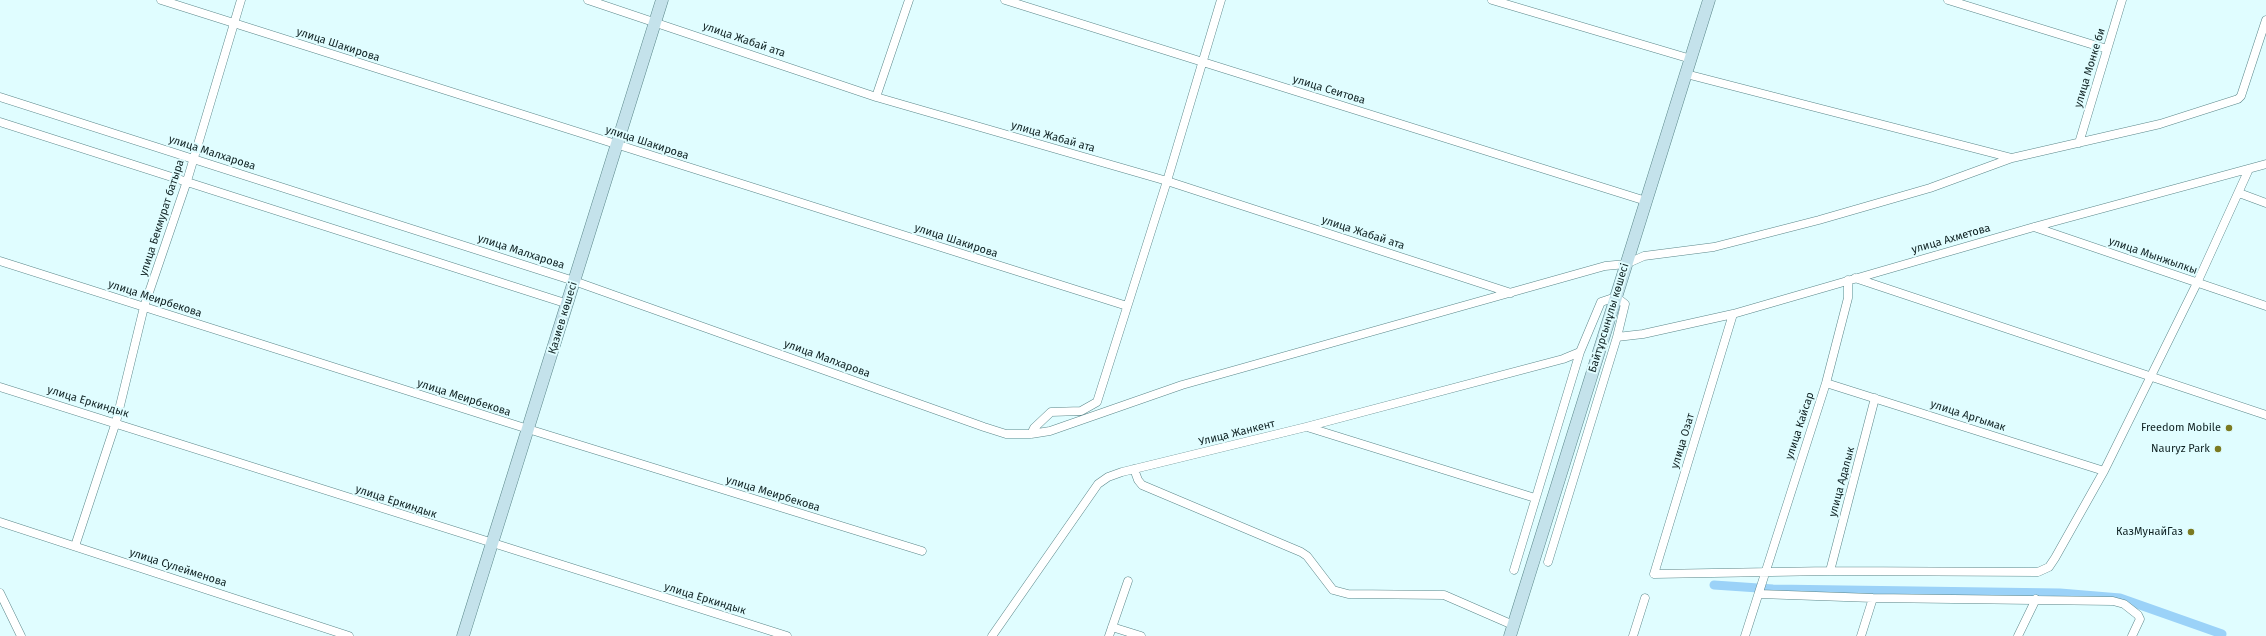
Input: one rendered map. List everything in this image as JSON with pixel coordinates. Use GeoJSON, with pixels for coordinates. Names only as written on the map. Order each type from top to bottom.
{"type":"FeatureCollection","features":[{"type":"Feature","properties":{"kind":"street","name":"улица Шакирова"},"geometry":{"type":"LineString","coordinates":[[161,0],[1127,306]]}},
{"type":"Feature","properties":{"kind":"street","name":"улица Бекмурат батыра"},"geometry":{"type":"LineString","coordinates":[[75,546],[116,422],[144,307],[187,181],[241,0]]}},
{"type":"Feature","properties":{"kind":"street","name":"улица Жабай ата"},"geometry":{"type":"LineString","coordinates":[[588,0],[655,21],[876,96],[1167,181],[1512,293]]}},
{"type":"Feature","properties":{"kind":"street","name":"Қазиев көшесі"},"geometry":{"type":"LineString","coordinates":[[463,636],[662,0]]}},
{"type":"Feature","properties":{"kind":"street"},"geometry":{"type":"LineString","coordinates":[[876,96],[909,0]]}},
{"type":"Feature","properties":{"kind":"street","name":"улица Сеитова"},"geometry":{"type":"LineString","coordinates":[[1005,0],[1646,201]]}},
{"type":"Feature","properties":{"kind":"street"},"geometry":{"type":"LineString","coordinates":[[1031,434],[1038,424],[1051,412],[1081,411],[1097,402],[1167,181],[1222,0]]}},
{"type":"Feature","properties":{"kind":"street"},"geometry":{"type":"LineString","coordinates":[[1492,0],[1691,60]]}},
{"type":"Feature","properties":{"kind":"street","name":"Байтұрсынұлы көшесі"},"geometry":{"type":"LineString","coordinates":[[1511,630],[1709,0]]}},
{"type":"Feature","properties":{"kind":"street"},"geometry":{"type":"LineString","coordinates":[[1948,0],[2107,49]]}},
{"type":"Feature","properties":{"kind":"street","name":"улица Монке би"},"geometry":{"type":"LineString","coordinates":[[2079,143],[2122,0]]}},
{"type":"Feature","properties":{"kind":"street","name":"улица Малхарова"},"geometry":{"type":"LineString","coordinates":[[0,97],[574,281],[984,427],[1006,434],[1031,434],[1050,431],[1182,385],[1605,266],[1626,264],[1644,256],[1714,246],[1819,220],[1930,188],[2012,158],[2160,124],[2238,99],[2241,96],[2266,20]]}},
{"type":"Feature","properties":{"kind":"street"},"geometry":{"type":"LineString","coordinates":[[1686,74],[2012,158]]}},
{"type":"Feature","properties":{"kind":"street"},"geometry":{"type":"LineString","coordinates":[[0,122],[568,304]]}},
{"type":"Feature","properties":{"kind":"street","name":"улица Ахметова"},"geometry":{"type":"LineString","coordinates":[[1617,337],[1643,334],[1733,314],[2034,227],[2266,164]]}},
{"type":"Feature","properties":{"kind":"street"},"geometry":{"type":"LineString","coordinates":[[1764,574],[1830,571],[2038,572],[2049,567],[2104,471],[2197,283],[2249,169]]}},
{"type":"Feature","properties":{"kind":"street"},"geometry":{"type":"LineString","coordinates":[[2239,193],[2266,203]]}},
{"type":"Feature","properties":{"kind":"street","name":"улица Мынжылкы"},"geometry":{"type":"LineString","coordinates":[[2034,227],[2266,306]]}},
{"type":"Feature","properties":{"kind":"street","name":"улица Меирбекова"},"geometry":{"type":"LineString","coordinates":[[0,261],[528,430],[922,551]]}},
{"type":"Feature","properties":{"kind":"street"},"geometry":{"type":"LineString","coordinates":[[1852,279],[2266,415]]}},
{"type":"Feature","properties":{"kind":"street","name":"улица Кайсар"},"geometry":{"type":"LineString","coordinates":[[1759,594],[1764,574],[1826,383],[1852,279]]}},
{"type":"Feature","properties":{"kind":"street"},"geometry":{"type":"LineString","coordinates":[[1514,570],[1580,352],[1600,302],[1616,297],[1625,304],[1617,337],[1548,562]]}},
{"type":"Feature","properties":{"kind":"street","name":"улица Озат"},"geometry":{"type":"LineString","coordinates":[[1733,314],[1654,574],[1764,574]]}},
{"type":"Feature","properties":{"kind":"street","name":"Улица Жанкент"},"geometry":{"type":"LineString","coordinates":[[992,636],[1098,484],[1108,477],[1134,469],[1306,427],[1563,359],[1580,352]]}},
{"type":"Feature","properties":{"kind":"street","name":"улица Аргымак"},"geometry":{"type":"LineString","coordinates":[[1826,383],[2104,471]]}},
{"type":"Feature","properties":{"kind":"street","name":"улица Еркиндык"},"geometry":{"type":"LineString","coordinates":[[0,387],[116,422],[492,544],[786,636]]}},
{"type":"Feature","properties":{"kind":"street","name":"улица Адалык"},"geometry":{"type":"LineString","coordinates":[[1830,571],[1876,398]]}},
{"type":"Feature","properties":{"kind":"street"},"geometry":{"type":"LineString","coordinates":[[1306,427],[1535,498]]}},
{"type":"Feature","properties":{"kind":"street"},"geometry":{"type":"LineString","coordinates":[[1134,469],[1138,480],[1142,485],[1301,552],[1307,556],[1333,590],[1348,594],[1444,595],[1511,630]]}},
{"type":"Feature","properties":{"kind":"street","name":"улица Сулейменова"},"geometry":{"type":"LineString","coordinates":[[0,522],[350,636]]}},
{"type":"Feature","properties":{"kind":"street"},"geometry":{"type":"LineString","coordinates":[[1109,636],[1128,581]]}},
{"type":"Feature","properties":{"kind":"street"},"geometry":{"type":"LineString","coordinates":[[0,593],[21,636]]}},
{"type":"Feature","properties":{"kind":"street"},"geometry":{"type":"LineString","coordinates":[[1746,636],[1759,594],[1873,598],[2113,601],[2124,604],[2135,611],[2140,619],[2132,636]]}},
{"type":"Feature","properties":{"kind":"street"},"geometry":{"type":"LineString","coordinates":[[1633,636],[1645,598]]}},
{"type":"Feature","properties":{"kind":"street"},"geometry":{"type":"LineString","coordinates":[[1861,636],[1873,598]]}},
{"type":"Feature","properties":{"kind":"street"},"geometry":{"type":"LineString","coordinates":[[2018,636],[2036,599]]}},
{"type":"Feature","properties":{"kind":"street"},"geometry":{"type":"LineString","coordinates":[[1112,627],[1141,636]]}},
{"type":"Feature","properties":{"kind":"waterway"},"geometry":{"type":"LineString","coordinates":[[1714,585],[1773,589],[2060,593],[2120,598],[2222,634],[2221,636]]}},
{"type":"Feature","properties":{"kind":"place","name":"Freedom Mobile"},"geometry":{"type":"Point","coordinates":[2229,428]}},
{"type":"Feature","properties":{"kind":"place","name":"Nauryz Park"},"geometry":{"type":"Point","coordinates":[2218,449]}},
{"type":"Feature","properties":{"kind":"place","name":"КазМунайГаз"},"geometry":{"type":"Point","coordinates":[2191,532]}}]}
